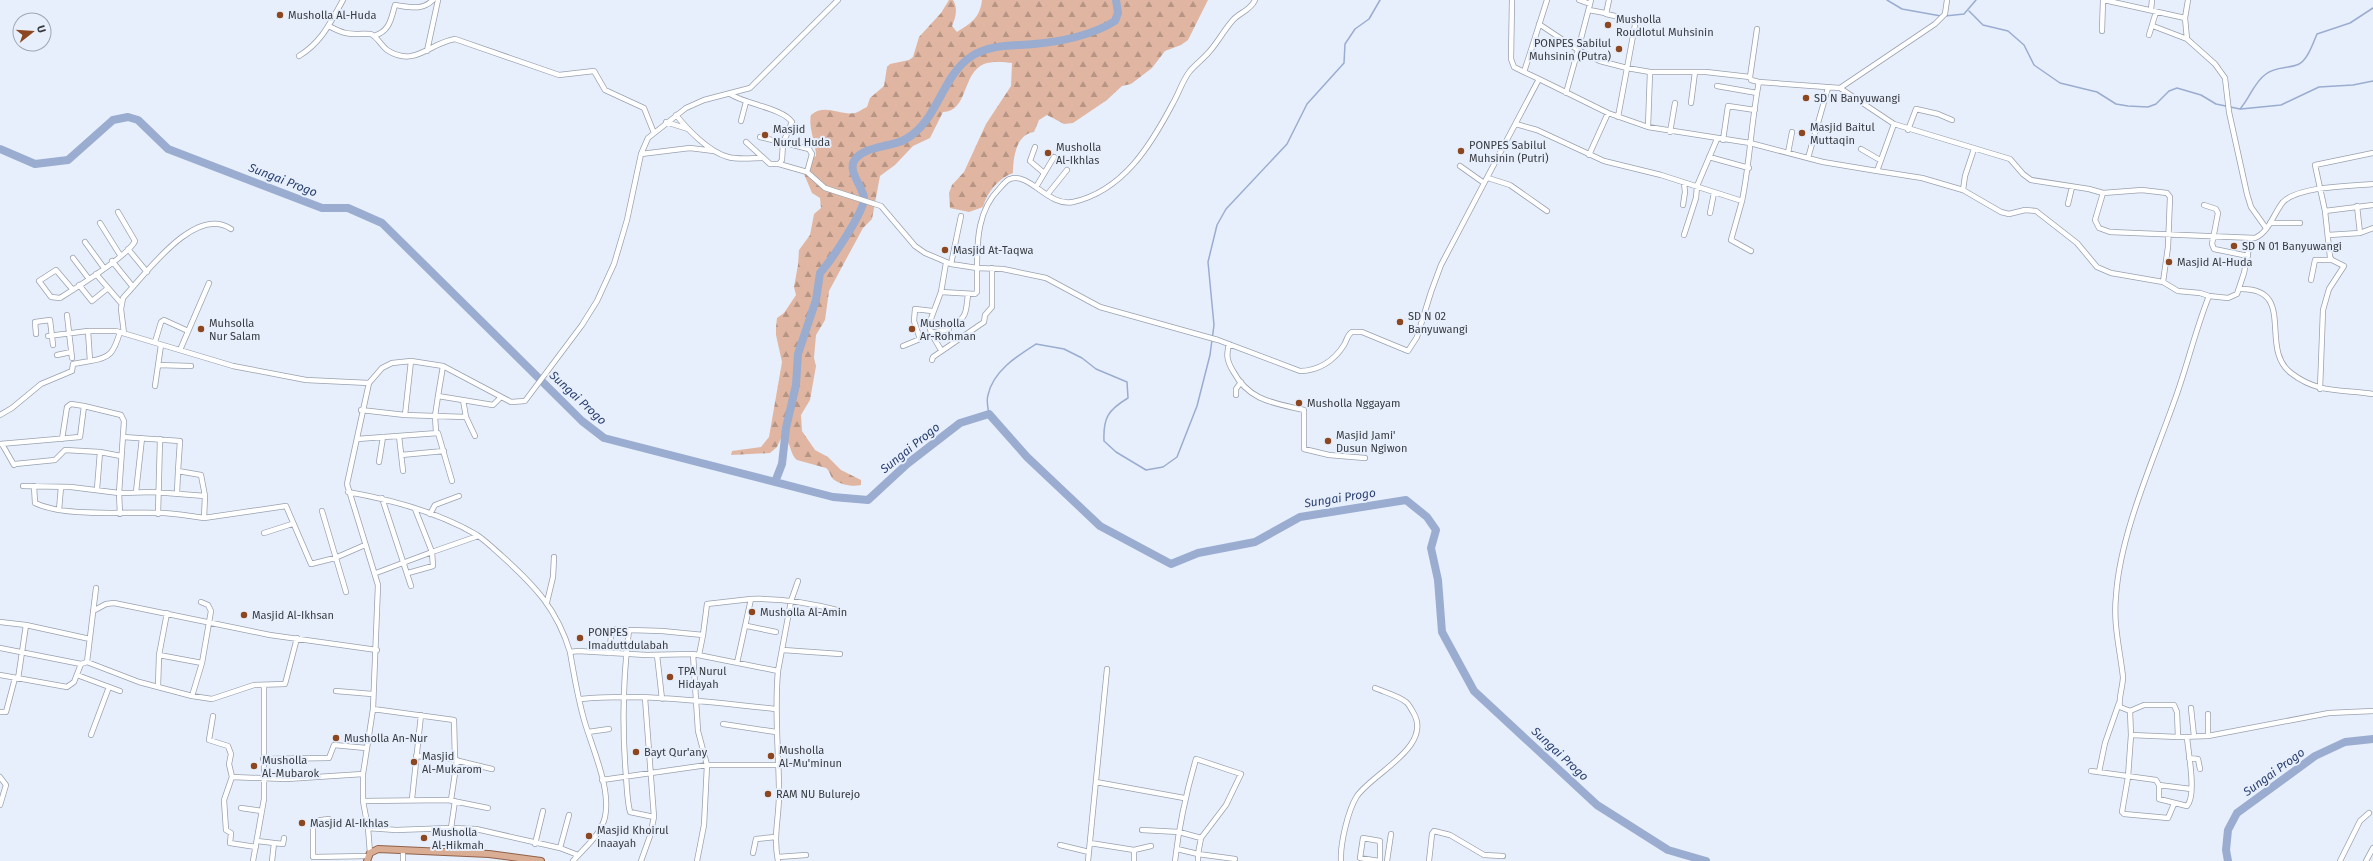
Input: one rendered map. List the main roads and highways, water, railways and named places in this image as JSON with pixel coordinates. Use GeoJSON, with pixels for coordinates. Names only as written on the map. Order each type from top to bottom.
{"type":"FeatureCollection","features":[{"type":"Feature","properties":{"kind":"main road"},"geometry":{"type":"LineString","coordinates":[[368,857],[378,849],[503,855],[541,861]]}},
{"type":"Feature","properties":{"kind":"waterway"},"geometry":{"type":"LineString","coordinates":[[775,482],[782,464],[786,428],[796,385],[798,354],[816,300],[820,273],[853,225],[863,205],[863,194],[854,175],[854,161],[864,152],[900,142],[917,131],[926,121],[953,75],[972,56],[995,47],[1055,42],[1087,34],[1115,21],[1118,13],[1116,0]]}},
{"type":"Feature","properties":{"kind":"waterway"},"geometry":{"type":"LineString","coordinates":[[989,414],[987,404],[988,395],[991,386],[1000,371],[1014,359],[1036,344],[1064,349],[1082,358],[1096,369],[1127,382],[1128,398],[1121,402],[1108,415],[1105,426],[1104,441],[1116,452],[1146,470],[1163,467],[1177,457],[1197,406],[1210,355],[1214,325],[1208,262],[1217,225],[1226,209],[1287,144],[1307,104],[1344,63],[1345,44],[1355,29],[1369,19],[1380,0]]}},
{"type":"Feature","properties":{"kind":"waterway"},"geometry":{"type":"LineString","coordinates":[[1887,0],[1902,9],[1941,16]]}},
{"type":"Feature","properties":{"kind":"waterway"},"geometry":{"type":"LineString","coordinates":[[1945,16],[1964,14],[1976,0]]}},
{"type":"Feature","properties":{"kind":"waterway"},"geometry":{"type":"LineString","coordinates":[[1969,11],[1983,25],[2008,31],[2024,45],[2034,65],[2060,83],[2097,92],[2116,104],[2148,107],[2156,104],[2169,91],[2177,88],[2201,95],[2216,104],[2240,109],[2262,77],[2270,71],[2295,66],[2302,62],[2310,50],[2317,34],[2350,23],[2373,8]]}},
{"type":"Feature","properties":{"kind":"waterway"},"geometry":{"type":"LineString","coordinates":[[2241,109],[2281,105],[2319,87],[2353,85],[2373,81]]}},
{"type":"Feature","properties":{"kind":"waterway","name":"Sungai Progo"},"geometry":{"type":"LineString","coordinates":[[0,149],[35,164],[68,160],[113,120],[128,117],[138,120],[168,149],[322,208],[348,208],[382,223],[582,421],[604,438],[833,497],[868,500],[907,464],[960,423],[989,414],[1027,457],[1100,526],[1171,564],[1198,553],[1255,542],[1300,517],[1406,500],[1427,517],[1436,530],[1431,548],[1438,580],[1442,632],[1474,691],[1597,805],[1668,850],[1706,861]]}},
{"type":"Feature","properties":{"kind":"waterway","name":"Sungai Progo"},"geometry":{"type":"LineString","coordinates":[[2228,861],[2226,850],[2228,830],[2237,813],[2315,756],[2345,742],[2373,739]]}},
{"type":"Feature","properties":{"kind":"place","name":"Musholla Al-Huda"},"geometry":{"type":"Point","coordinates":[280,15]}},
{"type":"Feature","properties":{"kind":"place","name":"Musholla Roudlotul Muhsinin"},"geometry":{"type":"Point","coordinates":[1608,25]}},
{"type":"Feature","properties":{"kind":"place","name":"PONPES Sabilul Muhsinin (Putra)"},"geometry":{"type":"Point","coordinates":[1619,49]}},
{"type":"Feature","properties":{"kind":"place","name":"SD N Banyuwangi"},"geometry":{"type":"Point","coordinates":[1806,98]}},
{"type":"Feature","properties":{"kind":"place","name":"Masjid Baitul Muttaqin"},"geometry":{"type":"Point","coordinates":[1802,133]}},
{"type":"Feature","properties":{"kind":"place","name":"Masjid Nurul Huda"},"geometry":{"type":"Point","coordinates":[765,135]}},
{"type":"Feature","properties":{"kind":"place","name":"PONPES Sabilul Muhsinin (Putri)"},"geometry":{"type":"Point","coordinates":[1461,151]}},
{"type":"Feature","properties":{"kind":"place","name":"Musholla Al-Ikhlas"},"geometry":{"type":"Point","coordinates":[1048,153]}},
{"type":"Feature","properties":{"kind":"place","name":"SD N 01 Banyuwangi"},"geometry":{"type":"Point","coordinates":[2234,246]}},
{"type":"Feature","properties":{"kind":"place","name":"Masjid At-Taqwa"},"geometry":{"type":"Point","coordinates":[945,250]}},
{"type":"Feature","properties":{"kind":"place","name":"Masjid Al-Huda"},"geometry":{"type":"Point","coordinates":[2169,262]}},
{"type":"Feature","properties":{"kind":"place","name":"SD N 02 Banyuwangi"},"geometry":{"type":"Point","coordinates":[1400,322]}},
{"type":"Feature","properties":{"kind":"place","name":"Muhsolla Nur Salam"},"geometry":{"type":"Point","coordinates":[201,329]}},
{"type":"Feature","properties":{"kind":"place","name":"Musholla Ar-Rohman"},"geometry":{"type":"Point","coordinates":[912,329]}},
{"type":"Feature","properties":{"kind":"place","name":"Musholla Nggayam"},"geometry":{"type":"Point","coordinates":[1299,403]}},
{"type":"Feature","properties":{"kind":"place","name":"Masjid Jami' Dusun Ngiwon"},"geometry":{"type":"Point","coordinates":[1328,441]}},
{"type":"Feature","properties":{"kind":"place","name":"Musholla Al-Amin"},"geometry":{"type":"Point","coordinates":[752,612]}},
{"type":"Feature","properties":{"kind":"place","name":"Masjid Al-Ikhsan"},"geometry":{"type":"Point","coordinates":[244,615]}},
{"type":"Feature","properties":{"kind":"place","name":"PONPES Imaduttdulabah"},"geometry":{"type":"Point","coordinates":[580,638]}},
{"type":"Feature","properties":{"kind":"place","name":"TPA Nurul Hidayah"},"geometry":{"type":"Point","coordinates":[670,677]}},
{"type":"Feature","properties":{"kind":"place","name":"Musholla An-Nur"},"geometry":{"type":"Point","coordinates":[336,738]}},
{"type":"Feature","properties":{"kind":"place","name":"Bayt Qur'any"},"geometry":{"type":"Point","coordinates":[636,752]}},
{"type":"Feature","properties":{"kind":"place","name":"Musholla Al-Mu'minun"},"geometry":{"type":"Point","coordinates":[771,756]}},
{"type":"Feature","properties":{"kind":"place","name":"Masjid Al-Mukarom"},"geometry":{"type":"Point","coordinates":[414,762]}},
{"type":"Feature","properties":{"kind":"place","name":"Musholla Al-Mubarok"},"geometry":{"type":"Point","coordinates":[254,766]}},
{"type":"Feature","properties":{"kind":"place","name":"RAM NU Bulurejo"},"geometry":{"type":"Point","coordinates":[768,794]}},
{"type":"Feature","properties":{"kind":"place","name":"Masjid Al-Ikhlas"},"geometry":{"type":"Point","coordinates":[302,823]}},
{"type":"Feature","properties":{"kind":"place","name":"Masjid Khoirul Inaayah"},"geometry":{"type":"Point","coordinates":[589,836]}},
{"type":"Feature","properties":{"kind":"place","name":"Musholla Al-Hikmah"},"geometry":{"type":"Point","coordinates":[424,838]}}]}
